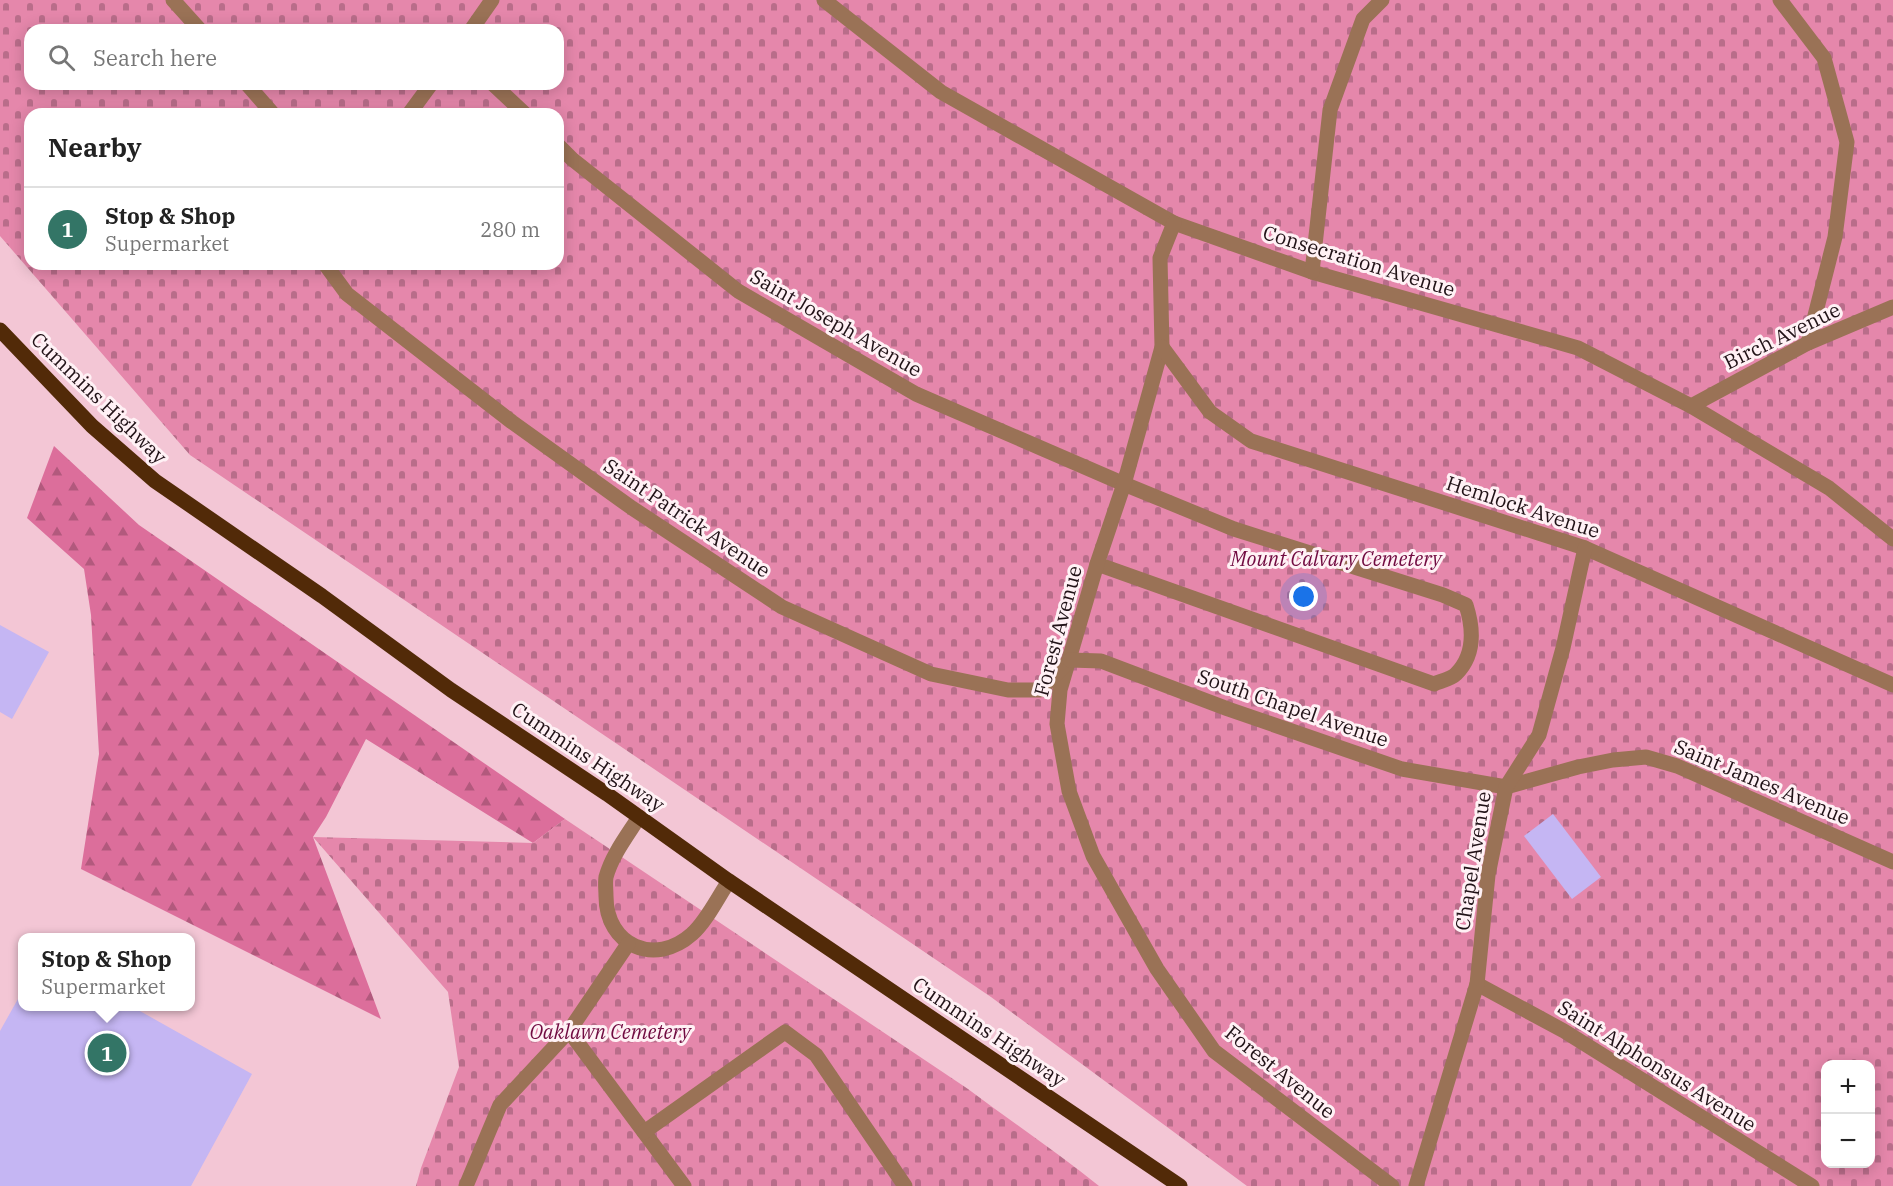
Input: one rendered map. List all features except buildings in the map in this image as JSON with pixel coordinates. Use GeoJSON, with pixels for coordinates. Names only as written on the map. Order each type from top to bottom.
{"type":"FeatureCollection","features":[{"type":"Feature","properties":{"kind":"main road","name":"Cummins Highway"},"geometry":{"type":"LineString","coordinates":[[0,330],[92,426],[155,481],[322,596],[451,690],[1180,1186]]}},
{"type":"Feature","properties":{"kind":"lane"},"geometry":{"type":"LineString","coordinates":[[173,0],[195,24]]}},
{"type":"Feature","properties":{"kind":"lane"},"geometry":{"type":"LineString","coordinates":[[475,24],[492,0]]}},
{"type":"Feature","properties":{"kind":"lane","name":"Consecration Avenue"},"geometry":{"type":"LineString","coordinates":[[824,0],[942,92],[1174,223],[1312,272],[1578,348],[1691,406],[1829,488],[1893,539]]}},
{"type":"Feature","properties":{"kind":"lane"},"geometry":{"type":"LineString","coordinates":[[1312,272],[1330,110],[1363,19],[1382,0]]}},
{"type":"Feature","properties":{"kind":"lane"},"geometry":{"type":"LineString","coordinates":[[1780,0],[1824,58],[1847,142],[1835,237],[1808,343]]}},
{"type":"Feature","properties":{"kind":"lane"},"geometry":{"type":"LineString","coordinates":[[252,90],[268,108]]}},
{"type":"Feature","properties":{"kind":"lane"},"geometry":{"type":"LineString","coordinates":[[413,108],[427,90]]}},
{"type":"Feature","properties":{"kind":"lane"},"geometry":{"type":"LineString","coordinates":[[499,90],[519,108]]}},
{"type":"Feature","properties":{"kind":"lane","name":"Saint Joseph Avenue"},"geometry":{"type":"LineString","coordinates":[[564,151],[738,291],[916,394],[1234,529],[1443,595],[1466,606],[1472,622],[1471,652],[1455,675],[1434,684],[1097,564]]}},
{"type":"Feature","properties":{"kind":"lane","name":"Forest Avenue"},"geometry":{"type":"LineString","coordinates":[[1174,223],[1160,258],[1162,347],[1124,484],[1097,564],[1060,690],[1057,724],[1069,791],[1093,856],[1157,969],[1214,1051],[1392,1186]]}},
{"type":"Feature","properties":{"kind":"lane","name":"Saint Patrick Avenue"},"geometry":{"type":"LineString","coordinates":[[329,270],[347,294],[512,422],[632,508],[782,606],[931,674],[1008,690],[1040,690],[1070,660]]}},
{"type":"Feature","properties":{"kind":"lane","name":"Birch Avenue"},"geometry":{"type":"LineString","coordinates":[[1691,406],[1808,343],[1893,308]]}},
{"type":"Feature","properties":{"kind":"lane","name":"Hemlock Avenue"},"geometry":{"type":"LineString","coordinates":[[1162,347],[1210,412],[1251,441],[1585,548],[1893,685]]}},
{"type":"Feature","properties":{"kind":"lane","name":"Chapel Avenue"},"geometry":{"type":"LineString","coordinates":[[1416,1186],[1477,984],[1488,875],[1506,787],[1539,735],[1563,648],[1585,548]]}},
{"type":"Feature","properties":{"kind":"lane","name":"South Chapel Avenue"},"geometry":{"type":"LineString","coordinates":[[1070,660],[1101,661],[1228,709],[1402,769],[1506,787]]}},
{"type":"Feature","properties":{"kind":"lane","name":"Saint James Avenue"},"geometry":{"type":"LineString","coordinates":[[1506,787],[1578,766],[1646,757],[1677,766],[1893,862]]}},
{"type":"Feature","properties":{"kind":"lane"},"geometry":{"type":"LineString","coordinates":[[639,817],[619,847],[606,878],[606,904],[612,928],[628,944],[648,950],[674,945],[693,934],[729,881]]}},
{"type":"Feature","properties":{"kind":"lane"},"geometry":{"type":"LineString","coordinates":[[466,1186],[500,1105],[569,1031],[628,944]]}},
{"type":"Feature","properties":{"kind":"lane","name":"Saint Alphonsus Avenue"},"geometry":{"type":"LineString","coordinates":[[1477,984],[1563,1031],[1812,1186]]}},
{"type":"Feature","properties":{"kind":"lane"},"geometry":{"type":"LineString","coordinates":[[569,1031],[684,1186]]}},
{"type":"Feature","properties":{"kind":"lane"},"geometry":{"type":"LineString","coordinates":[[644,1132],[785,1032],[816,1055],[905,1186]]}},
{"type":"Feature","properties":{"kind":"green space","name":"Mount Calvary Cemetery"},"geometry":{"type":"Polygon","coordinates":[[[0,0],[1893,0],[1893,1186],[1247,1186],[991,997],[190,455],[29,270],[564,270],[564,108],[24,108],[24,264],[0,236],[0,0]]]}},
{"type":"Feature","properties":{"kind":"green space"},"geometry":{"type":"Polygon","coordinates":[[[54,446],[139,525],[565,819],[533,843],[366,739],[326,817],[313,837],[381,1019],[81,869],[99,754],[91,615],[84,569],[27,518],[54,446]]]}},
{"type":"Feature","properties":{"kind":"green space","name":"Oaklawn Cemetery"},"geometry":{"type":"Polygon","coordinates":[[[565,819],[968,1089],[1099,1186],[416,1186],[459,1067],[448,992],[313,837],[533,843],[565,819]]]}},
{"type":"Feature","properties":{"kind":"place","name":"Stop & Shop"},"geometry":{"type":"Point","coordinates":[107,1053]}}]}
